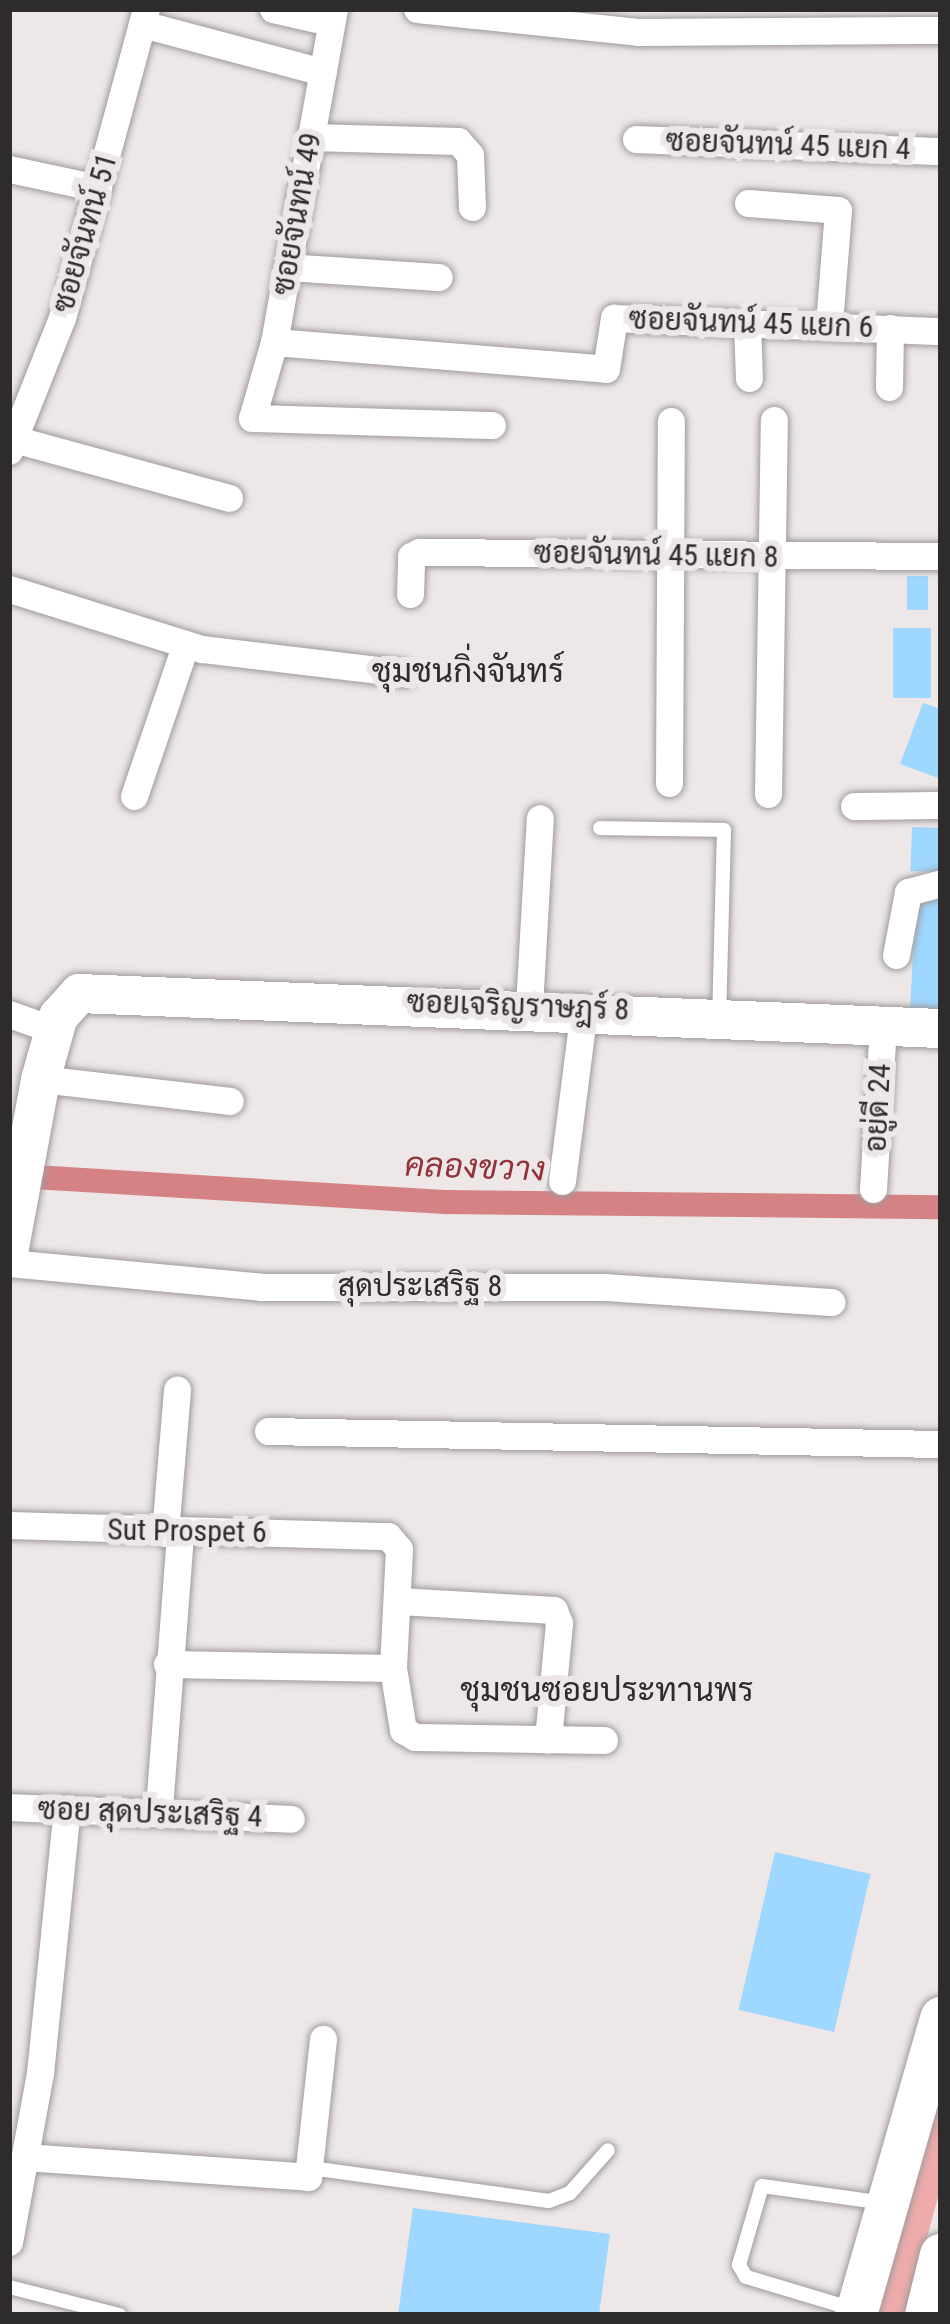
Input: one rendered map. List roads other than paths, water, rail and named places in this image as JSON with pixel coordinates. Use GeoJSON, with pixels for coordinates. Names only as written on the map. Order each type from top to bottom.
{"type":"FeatureCollection","features":[{"type":"Feature","properties":{"kind":"main road"},"geometry":{"type":"LineString","coordinates":[[857,2313],[941,2018]]}},
{"type":"Feature","properties":{"kind":"main road"},"geometry":{"type":"LineString","coordinates":[[926,2315],[941,2255]]}},
{"type":"Feature","properties":{"kind":"street"},"geometry":{"type":"LineString","coordinates":[[273,9],[325,14]]}},
{"type":"Feature","properties":{"kind":"street"},"geometry":{"type":"LineString","coordinates":[[417,9],[619,20],[790,20],[941,30]]}},
{"type":"Feature","properties":{"kind":"street","name":"ซอยจันทน์ 49"},"geometry":{"type":"LineString","coordinates":[[325,14],[323,73],[274,342],[252,418],[492,424]]}},
{"type":"Feature","properties":{"kind":"street"},"geometry":{"type":"LineString","coordinates":[[144,17],[323,73]]}},
{"type":"Feature","properties":{"kind":"street","name":"ซอยจันทน์ 51"},"geometry":{"type":"LineString","coordinates":[[11,445],[62,318],[144,17]]}},
{"type":"Feature","properties":{"kind":"street"},"geometry":{"type":"LineString","coordinates":[[311,137],[458,141],[470,155],[472,207]]}},
{"type":"Feature","properties":{"kind":"street","name":"ซอยจันทน์ 45 แยก 4"},"geometry":{"type":"LineString","coordinates":[[636,139],[941,152]]}},
{"type":"Feature","properties":{"kind":"street"},"geometry":{"type":"LineString","coordinates":[[9,169],[98,188]]}},
{"type":"Feature","properties":{"kind":"street"},"geometry":{"type":"LineString","coordinates":[[748,203],[838,210],[830,326]]}},
{"type":"Feature","properties":{"kind":"street"},"geometry":{"type":"LineString","coordinates":[[287,267],[439,278]]}},
{"type":"Feature","properties":{"kind":"street","name":"ซอยจันทน์ 45 แยก 6"},"geometry":{"type":"LineString","coordinates":[[274,342],[606,369],[614,318],[941,331]]}},
{"type":"Feature","properties":{"kind":"street"},"geometry":{"type":"LineString","coordinates":[[747,322],[749,378]]}},
{"type":"Feature","properties":{"kind":"street"},"geometry":{"type":"LineString","coordinates":[[890,328],[890,387]]}},
{"type":"Feature","properties":{"kind":"street"},"geometry":{"type":"LineString","coordinates":[[768,794],[774,420]]}},
{"type":"Feature","properties":{"kind":"street"},"geometry":{"type":"LineString","coordinates":[[669,783],[671,421]]}},
{"type":"Feature","properties":{"kind":"street"},"geometry":{"type":"LineString","coordinates":[[11,445],[229,498]]}},
{"type":"Feature","properties":{"kind":"street","name":"ซอยจันทน์ 45 แยก 8"},"geometry":{"type":"LineString","coordinates":[[410,594],[411,556],[419,552],[941,556]]}},
{"type":"Feature","properties":{"kind":"street"},"geometry":{"type":"LineString","coordinates":[[9,589],[185,646],[404,673]]}},
{"type":"Feature","properties":{"kind":"street"},"geometry":{"type":"LineString","coordinates":[[134,796],[185,646]]}},
{"type":"Feature","properties":{"kind":"street"},"geometry":{"type":"LineString","coordinates":[[854,806],[941,806]]}},
{"type":"Feature","properties":{"kind":"street"},"geometry":{"type":"LineString","coordinates":[[529,1006],[539,818]]}},
{"type":"Feature","properties":{"kind":"street"},"geometry":{"type":"LineString","coordinates":[[896,955],[908,892],[941,883]]}},
{"type":"Feature","properties":{"kind":"street","name":"ซอยเจริญราษฎร์ 8"},"geometry":{"type":"LineString","coordinates":[[54,1030],[65,1001],[94,991],[529,1006],[941,1028]]}},
{"type":"Feature","properties":{"kind":"street"},"geometry":{"type":"LineString","coordinates":[[562,1181],[584,1009]]}},
{"type":"Feature","properties":{"kind":"street"},"geometry":{"type":"LineString","coordinates":[[9,1014],[54,1030],[40,1079],[13,1228]]}},
{"type":"Feature","properties":{"kind":"street","name":"อยู่ดี 24"},"geometry":{"type":"LineString","coordinates":[[873,1189],[883,1027]]}},
{"type":"Feature","properties":{"kind":"street"},"geometry":{"type":"LineString","coordinates":[[40,1079],[230,1101]]}},
{"type":"Feature","properties":{"kind":"street","name":"สุดประเสริฐ 8"},"geometry":{"type":"LineString","coordinates":[[9,1263],[261,1287],[605,1287],[832,1302]]}},
{"type":"Feature","properties":{"kind":"street"},"geometry":{"type":"LineString","coordinates":[[159,1808],[177,1389]]}},
{"type":"Feature","properties":{"kind":"street"},"geometry":{"type":"LineString","coordinates":[[268,1431],[941,1444]]}},
{"type":"Feature","properties":{"kind":"street","name":"Sut Prospet 6"},"geometry":{"type":"LineString","coordinates":[[9,1525],[388,1536],[399,1549],[399,1601]]}},
{"type":"Feature","properties":{"kind":"street"},"geometry":{"type":"LineString","coordinates":[[548,1739],[560,1623],[554,1610],[399,1601],[393,1668],[395,1717],[415,1737],[604,1740]]}},
{"type":"Feature","properties":{"kind":"street"},"geometry":{"type":"LineString","coordinates":[[167,1664],[393,1668]]}},
{"type":"Feature","properties":{"kind":"street","name":"ซอย สุดประเสริฐ 4"},"geometry":{"type":"LineString","coordinates":[[9,1807],[159,1808],[291,1819]]}},
{"type":"Feature","properties":{"kind":"street"},"geometry":{"type":"LineString","coordinates":[[9,2242],[25,2157],[68,1808]]}},
{"type":"Feature","properties":{"kind":"street"},"geometry":{"type":"LineString","coordinates":[[25,2157],[298,2179],[311,2168],[323,2039]]}},
{"type":"Feature","properties":{"kind":"lane"},"geometry":{"type":"LineString","coordinates":[[600,828],[724,830],[719,1016]]}},
{"type":"Feature","properties":{"kind":"lane"},"geometry":{"type":"LineString","coordinates":[[311,2168],[549,2201],[570,2193],[608,2150]]}},
{"type":"Feature","properties":{"kind":"lane"},"geometry":{"type":"LineString","coordinates":[[857,2313],[746,2277],[739,2265],[762,2186],[887,2204]]}},
{"type":"Feature","properties":{"kind":"lane"},"geometry":{"type":"LineString","coordinates":[[9,2288],[120,2315]]}},
{"type":"Feature","properties":{"kind":"waterway","name":"คลองขวาง"},"geometry":{"type":"LineString","coordinates":[[10,1185],[34,1177],[448,1202],[941,1207]]}},
{"type":"Feature","properties":{"kind":"district","name":"ชุมชนกิ่งจันทร์"},"geometry":{"type":"Point","coordinates":[468,671]}},
{"type":"Feature","properties":{"kind":"district","name":"ชุมชนซอยประทานพร"},"geometry":{"type":"Point","coordinates":[607,1690]}}]}
